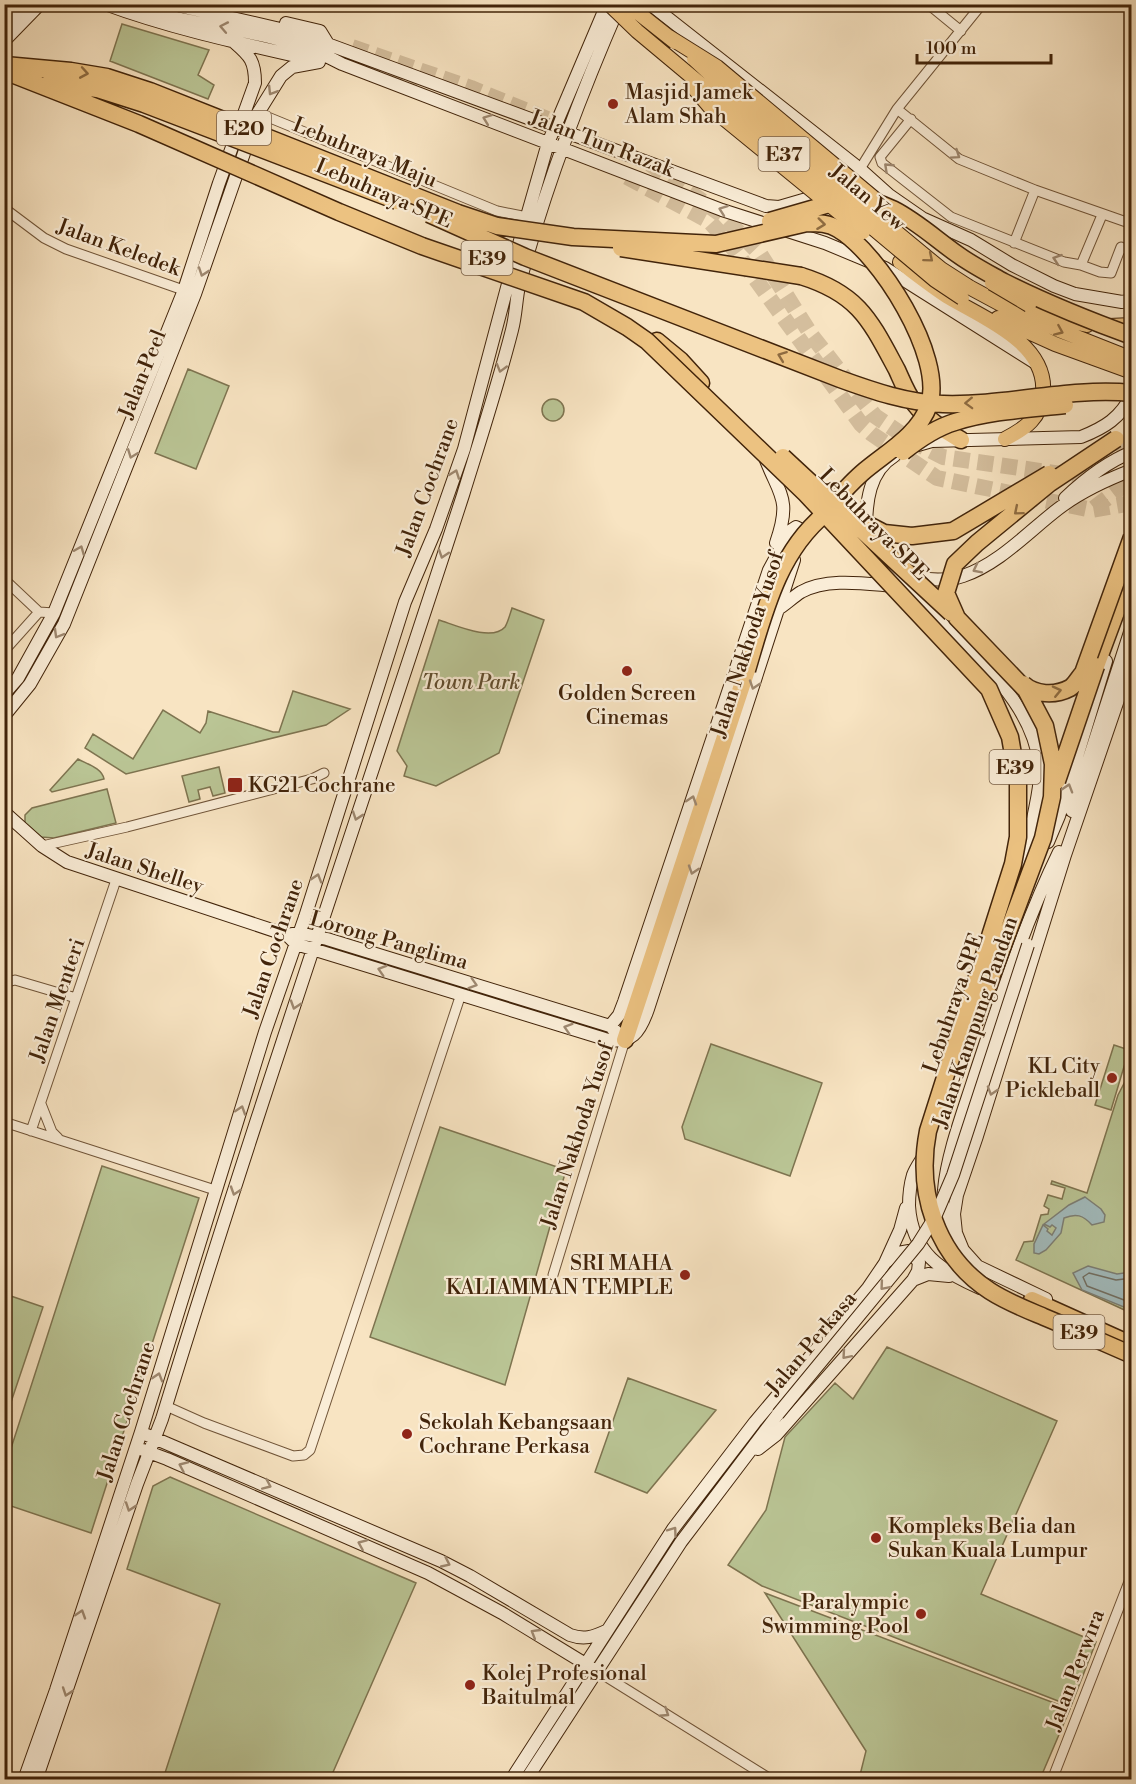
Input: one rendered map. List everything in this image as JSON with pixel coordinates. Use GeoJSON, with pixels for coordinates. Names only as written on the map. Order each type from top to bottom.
{"type":"FeatureCollection","features":[{"type":"Feature","properties":{"kind":"highway","name":"Lebuhraya Maju"},"geometry":{"type":"LineString","coordinates":[[4,64],[107,77],[150,91],[467,217],[497,226],[573,237]]}},
{"type":"Feature","properties":{"kind":"highway","name":"Lebuhraya SPE"},"geometry":{"type":"LineString","coordinates":[[4,64],[143,114],[424,236],[586,294],[633,318],[654,334],[752,429],[997,685],[1018,732],[1029,780],[1027,838],[1022,866],[998,944],[925,1144],[925,1185],[935,1225],[953,1256],[972,1277],[1000,1298],[1100,1341]]}},
{"type":"Feature","properties":{"kind":"highway","name":"Lebuhraya SPE"},"geometry":{"type":"LineString","coordinates":[[4,71],[139,124],[422,246],[584,302],[627,327],[647,341],[804,491],[989,688],[1010,737],[1018,783],[1018,837],[1013,864],[940,1103],[929,1179],[937,1216],[955,1249],[969,1265],[985,1278],[1129,1349]]}},
{"type":"Feature","properties":{"kind":"highway","name":"Lebuhraya Maju"},"geometry":{"type":"LineString","coordinates":[[4,78],[66,83],[97,89],[144,104],[434,215],[525,257]]}},
{"type":"Feature","properties":{"kind":"highway"},"geometry":{"type":"LineString","coordinates":[[681,241],[754,226],[833,202],[862,199],[901,213],[979,268],[1037,299],[1131,336]]}},
{"type":"Feature","properties":{"kind":"highway"},"geometry":{"type":"LineString","coordinates":[[573,237],[716,244],[807,223],[827,224],[838,228],[864,250],[898,296],[914,324],[930,372],[929,404],[922,418],[910,433],[860,474],[798,543],[779,573],[768,599],[747,670],[625,1040]]}},
{"type":"Feature","properties":{"kind":"highway"},"geometry":{"type":"LineString","coordinates":[[573,237],[692,261],[801,276],[824,283],[847,297],[864,314],[876,331],[913,402],[932,422],[962,441]]}},
{"type":"Feature","properties":{"kind":"highway"},"geometry":{"type":"LineString","coordinates":[[525,257],[547,272],[613,308],[680,360],[804,491],[883,564]]}},
{"type":"Feature","properties":{"kind":"highway"},"geometry":{"type":"LineString","coordinates":[[525,257],[889,396],[941,404],[991,402],[1088,392],[1131,394]]}},
{"type":"Feature","properties":{"kind":"highway"},"geometry":{"type":"LineString","coordinates":[[818,520],[917,441],[954,422],[1080,403],[1131,399]]}},
{"type":"Feature","properties":{"kind":"highway"},"geometry":{"type":"LineString","coordinates":[[752,429],[848,515],[1030,690],[1049,694],[1071,688],[1083,673],[1131,537]]}},
{"type":"Feature","properties":{"kind":"highway"},"geometry":{"type":"LineString","coordinates":[[804,491],[884,533],[912,536],[952,531],[1041,478],[1124,437]]}},
{"type":"Feature","properties":{"kind":"highway"},"geometry":{"type":"LineString","coordinates":[[940,1103],[1043,838],[1052,797],[1053,764],[1045,726],[1026,690],[957,618],[946,593],[955,564],[977,543],[1050,483],[1124,437]]}},
{"type":"Feature","properties":{"kind":"highway"},"geometry":{"type":"LineString","coordinates":[[940,1103],[1131,569]]}},
{"type":"Feature","properties":{"kind":"main road","name":"Jalan Yew"},"geometry":{"type":"LineString","coordinates":[[627,4],[669,37],[758,118],[941,269],[1021,315],[1131,359]]}},
{"type":"Feature","properties":{"kind":"main road","name":"Jalan Yew"},"geometry":{"type":"LineString","coordinates":[[604,6],[944,286],[1006,322],[1055,344],[1131,372]]}},
{"type":"Feature","properties":{"kind":"main road"},"geometry":{"type":"LineString","coordinates":[[637,31],[710,107],[900,262],[941,292],[1012,335],[1026,347],[1038,364],[1044,381],[1042,401],[1026,428],[1005,440]]}},
{"type":"Feature","properties":{"kind":"main road"},"geometry":{"type":"LineString","coordinates":[[669,37],[717,67],[917,234],[996,286],[1029,305],[1064,320],[1089,325],[1131,325]]}},
{"type":"Feature","properties":{"kind":"street"},"geometry":{"type":"LineString","coordinates":[[5,20],[9,4]]}},
{"type":"Feature","properties":{"kind":"street"},"geometry":{"type":"LineString","coordinates":[[5,20],[23,4]]}},
{"type":"Feature","properties":{"kind":"street"},"geometry":{"type":"LineString","coordinates":[[4,41],[40,4]]}},
{"type":"Feature","properties":{"kind":"street"},"geometry":{"type":"LineString","coordinates":[[105,4],[148,20],[235,43],[323,50],[320,31],[209,4]]}},
{"type":"Feature","properties":{"kind":"street","name":"Jalan Tun Razak"},"geometry":{"type":"LineString","coordinates":[[132,4],[169,17],[323,50],[568,132],[772,207],[801,202],[861,180],[873,181]]}},
{"type":"Feature","properties":{"kind":"street","name":"Jalan Tun Razak"},"geometry":{"type":"LineString","coordinates":[[170,4],[276,28],[323,50],[342,64],[722,210],[825,243],[885,268],[1038,364]]}},
{"type":"Feature","properties":{"kind":"street","name":"Jalan Cochrane"},"geometry":{"type":"LineString","coordinates":[[36,1779],[166,1407],[317,936],[483,433],[513,328],[518,290],[561,148],[620,4]]}},
{"type":"Feature","properties":{"kind":"street"},"geometry":{"type":"LineString","coordinates":[[650,4],[666,9],[860,168],[889,195],[964,251],[1006,277],[1117,326]]}},
{"type":"Feature","properties":{"kind":"street"},"geometry":{"type":"LineString","coordinates":[[928,4],[961,31]]}},
{"type":"Feature","properties":{"kind":"street"},"geometry":{"type":"LineString","coordinates":[[849,184],[897,109],[982,4]]}},
{"type":"Feature","properties":{"kind":"street","name":"Jalan Cochrane"},"geometry":{"type":"LineString","coordinates":[[24,1779],[56,1690],[141,1432],[294,937],[405,602],[464,449],[548,143],[604,6]]}},
{"type":"Feature","properties":{"kind":"street","name":"Jalan Peel"},"geometry":{"type":"LineString","coordinates":[[4,716],[30,684],[64,624],[189,292],[219,183],[255,83],[255,70],[250,56],[235,43]]}},
{"type":"Feature","properties":{"kind":"street","name":"Jalan Peel"},"geometry":{"type":"LineString","coordinates":[[4,694],[18,678],[54,613],[232,188],[258,113],[282,76],[292,67],[323,50]]}},
{"type":"Feature","properties":{"kind":"street"},"geometry":{"type":"LineString","coordinates":[[897,109],[959,159],[1035,190],[1131,224]]}},
{"type":"Feature","properties":{"kind":"street"},"geometry":{"type":"LineString","coordinates":[[258,113],[497,211],[527,217]]}},
{"type":"Feature","properties":{"kind":"street"},"geometry":{"type":"LineString","coordinates":[[910,119],[880,158],[882,163],[951,217],[1064,262],[1100,272],[1111,273],[1121,247],[1131,252]]}},
{"type":"Feature","properties":{"kind":"street"},"geometry":{"type":"LineString","coordinates":[[219,183],[232,188]]}},
{"type":"Feature","properties":{"kind":"street"},"geometry":{"type":"LineString","coordinates":[[1014,243],[1035,190]]}},
{"type":"Feature","properties":{"kind":"street","name":"Jalan Keledek"},"geometry":{"type":"LineString","coordinates":[[4,208],[44,238],[66,249],[189,292]]}},
{"type":"Feature","properties":{"kind":"street"},"geometry":{"type":"LineString","coordinates":[[1081,265],[1102,215]]}},
{"type":"Feature","properties":{"kind":"street"},"geometry":{"type":"LineString","coordinates":[[924,219],[971,240],[1033,275],[1075,294],[1122,302],[1131,300]]}},
{"type":"Feature","properties":{"kind":"street"},"geometry":{"type":"LineString","coordinates":[[1075,294],[1085,312]]}},
{"type":"Feature","properties":{"kind":"street","name":"Jalan Kampung Pandan"},"geometry":{"type":"LineString","coordinates":[[1129,1349],[1100,1341],[953,1276],[934,1262],[911,1228],[909,1198],[914,1173],[938,1124],[1027,853],[1040,770],[1037,753],[1018,704],[883,564],[867,532],[866,506],[874,479],[889,459],[909,447],[932,441],[1081,437],[1113,421],[1131,394]]}},
{"type":"Feature","properties":{"kind":"street"},"geometry":{"type":"LineString","coordinates":[[760,446],[784,500],[783,523],[769,570]]}},
{"type":"Feature","properties":{"kind":"street"},"geometry":{"type":"LineString","coordinates":[[1024,536],[1080,484],[1127,454]]}},
{"type":"Feature","properties":{"kind":"street"},"geometry":{"type":"LineString","coordinates":[[883,564],[904,575],[921,579],[962,577],[992,561],[1060,508],[1094,486],[1131,470]]}},
{"type":"Feature","properties":{"kind":"street","name":"Jalan Nakhoda Yusof"},"geometry":{"type":"LineString","coordinates":[[553,1275],[625,1040],[635,1035],[643,1022],[765,652],[802,537],[802,530],[796,527],[790,531],[769,570],[620,1015],[612,1024]]}},
{"type":"Feature","properties":{"kind":"street","name":"Jalan Kampung Pandan"},"geometry":{"type":"LineString","coordinates":[[999,936],[1059,816],[1131,578]]}},
{"type":"Feature","properties":{"kind":"street"},"geometry":{"type":"LineString","coordinates":[[4,579],[39,612],[54,613]]}},
{"type":"Feature","properties":{"kind":"street"},"geometry":{"type":"LineString","coordinates":[[778,609],[801,592],[814,587],[831,584],[906,586]]}},
{"type":"Feature","properties":{"kind":"street"},"geometry":{"type":"LineString","coordinates":[[4,651],[39,612]]}},
{"type":"Feature","properties":{"kind":"street","name":"Jalan Kampung Pandan"},"geometry":{"type":"LineString","coordinates":[[980,1269],[963,1250],[956,1233],[954,1214],[957,1195],[971,1157],[1131,626]]}},
{"type":"Feature","properties":{"kind":"street"},"geometry":{"type":"LineString","coordinates":[[745,646],[752,638],[761,640],[765,652]]}},
{"type":"Feature","properties":{"kind":"street","name":"Jalan Kampung Pandan"},"geometry":{"type":"LineString","coordinates":[[1047,893],[1131,659]]}},
{"type":"Feature","properties":{"kind":"street"},"geometry":{"type":"LineString","coordinates":[[42,846],[312,779],[324,773]]}},
{"type":"Feature","properties":{"kind":"street","name":"Jalan Shelley"},"geometry":{"type":"LineString","coordinates":[[4,813],[42,846],[67,862],[294,937]]}},
{"type":"Feature","properties":{"kind":"street","name":"Jalan Kampung Pandan"},"geometry":{"type":"LineString","coordinates":[[1062,853],[1044,882],[1005,985],[958,1127],[945,1178],[943,1204],[950,1232],[965,1256],[980,1269],[1129,1349]]}},
{"type":"Feature","properties":{"kind":"street","name":"Jalan Menteri"},"geometry":{"type":"LineString","coordinates":[[32,1131],[116,880]]}},
{"type":"Feature","properties":{"kind":"street","name":"Jalan Perkasa"},"geometry":{"type":"LineString","coordinates":[[526,1779],[681,1542],[778,1414],[918,1244],[935,1217],[953,1174],[1047,893]]}},
{"type":"Feature","properties":{"kind":"street","name":"Lorong Panglima"},"geometry":{"type":"LineString","coordinates":[[294,937],[317,936],[612,1024]]}},
{"type":"Feature","properties":{"kind":"street","name":"Lorong Panglima"},"geometry":{"type":"LineString","coordinates":[[294,937],[313,949],[605,1039],[625,1040]]}},
{"type":"Feature","properties":{"kind":"street"},"geometry":{"type":"LineString","coordinates":[[4,983],[15,980],[76,998]]}},
{"type":"Feature","properties":{"kind":"street"},"geometry":{"type":"LineString","coordinates":[[166,1407],[293,1455],[304,1455],[310,1450],[461,994]]}},
{"type":"Feature","properties":{"kind":"street"},"geometry":{"type":"LineString","coordinates":[[612,1024],[625,1040]]}},
{"type":"Feature","properties":{"kind":"street"},"geometry":{"type":"LineString","coordinates":[[41,1104],[52,1132],[61,1141]]}},
{"type":"Feature","properties":{"kind":"street"},"geometry":{"type":"LineString","coordinates":[[4,1122],[215,1190]]}},
{"type":"Feature","properties":{"kind":"street","name":"Jalan Perkasa"},"geometry":{"type":"LineString","coordinates":[[511,1779],[674,1529],[755,1422],[868,1288],[885,1263],[900,1230],[909,1198]]}},
{"type":"Feature","properties":{"kind":"street"},"geometry":{"type":"LineString","coordinates":[[742,1462],[776,1435],[913,1280],[918,1271],[919,1262],[909,1251],[898,1253],[885,1263]]}},
{"type":"Feature","properties":{"kind":"street"},"geometry":{"type":"LineString","coordinates":[[913,1280],[928,1274],[953,1276]]}},
{"type":"Feature","properties":{"kind":"street"},"geometry":{"type":"LineString","coordinates":[[141,1432],[441,1561],[570,1635],[585,1638],[606,1631]]}},
{"type":"Feature","properties":{"kind":"street"},"geometry":{"type":"LineString","coordinates":[[135,1448],[150,1452],[428,1573],[502,1613],[772,1779]]}},
{"type":"Feature","properties":{"kind":"street","name":"Jalan Perwira"},"geometry":{"type":"LineString","coordinates":[[1052,1779],[1131,1574]]}},
{"type":"Feature","properties":{"kind":"green space"},"geometry":{"type":"Polygon","coordinates":[[[122,24],[209,50],[198,75],[214,85],[208,99],[110,61],[122,24]]]}},
{"type":"Feature","properties":{"kind":"green space"},"geometry":{"type":"Polygon","coordinates":[[[188,369],[229,386],[196,469],[155,453],[188,369]]]}},
{"type":"Feature","properties":{"kind":"green space"},"geometry":{"type":"Polygon","coordinates":[[[549,399],[557,399],[564,406],[564,414],[557,421],[549,421],[542,414],[542,406],[549,399]]]}},
{"type":"Feature","properties":{"kind":"green space","name":"Town Park"},"geometry":{"type":"Polygon","coordinates":[[[512,608],[544,620],[499,753],[436,786],[404,776],[407,766],[397,751],[439,620],[473,631],[491,633],[505,627],[512,608]]]}},
{"type":"Feature","properties":{"kind":"green space"},"geometry":{"type":"Polygon","coordinates":[[[293,691],[350,709],[326,725],[126,774],[85,748],[93,734],[133,759],[163,710],[200,733],[206,723],[208,711],[279,732],[293,691]]]}},
{"type":"Feature","properties":{"kind":"green space"},"geometry":{"type":"Polygon","coordinates":[[[78,759],[97,769],[104,779],[52,792],[50,790],[78,759]]]}},
{"type":"Feature","properties":{"kind":"green space"},"geometry":{"type":"Polygon","coordinates":[[[219,767],[225,793],[213,796],[210,787],[198,790],[200,799],[189,802],[182,776],[219,767]]]}},
{"type":"Feature","properties":{"kind":"green space"},"geometry":{"type":"Polygon","coordinates":[[[107,789],[116,823],[54,838],[41,837],[25,823],[25,815],[32,808],[107,789]]]}},
{"type":"Feature","properties":{"kind":"green space"},"geometry":{"type":"Polygon","coordinates":[[[711,1044],[822,1083],[790,1176],[685,1139],[682,1127],[711,1044]]]}},
{"type":"Feature","properties":{"kind":"green space","name":"KL City Pickleball"},"geometry":{"type":"Polygon","coordinates":[[[1114,1045],[1129,1050],[1111,1110],[1095,1105],[1114,1045]]]}},
{"type":"Feature","properties":{"kind":"green space"},"geometry":{"type":"Polygon","coordinates":[[[1131,1060],[1131,1313],[1016,1260],[1024,1242],[1033,1241],[1041,1215],[1048,1214],[1049,1209],[1044,1206],[1048,1195],[1062,1199],[1065,1188],[1051,1184],[1052,1181],[1087,1193],[1118,1095],[1130,1072],[1131,1060]]]}},
{"type":"Feature","properties":{"kind":"green space"},"geometry":{"type":"Polygon","coordinates":[[[440,1127],[566,1170],[505,1385],[370,1337],[440,1127]]]}},
{"type":"Feature","properties":{"kind":"green space"},"geometry":{"type":"Polygon","coordinates":[[[102,1166],[199,1198],[91,1533],[5,1504],[4,1470],[102,1166]]]}},
{"type":"Feature","properties":{"kind":"green space"},"geometry":{"type":"Polygon","coordinates":[[[4,1294],[43,1307],[5,1420],[4,1294]]]}},
{"type":"Feature","properties":{"kind":"green space","name":"Kompleks Belia dan Sukan Kuala Lumpur"},"geometry":{"type":"Polygon","coordinates":[[[887,1347],[1057,1421],[981,1594],[1096,1642],[1071,1706],[762,1586],[728,1565],[766,1510],[785,1437],[835,1383],[853,1399],[887,1347]]]}},
{"type":"Feature","properties":{"kind":"green space"},"geometry":{"type":"Polygon","coordinates":[[[628,1378],[716,1410],[647,1493],[595,1472],[628,1378]]]}},
{"type":"Feature","properties":{"kind":"green space"},"geometry":{"type":"Polygon","coordinates":[[[170,1477],[416,1583],[330,1779],[163,1779],[220,1604],[127,1569],[153,1486],[170,1477]]]}},
{"type":"Feature","properties":{"kind":"green space"},"geometry":{"type":"Polygon","coordinates":[[[765,1593],[1070,1709],[1040,1779],[859,1779],[866,1751],[765,1593]]]}},
{"type":"Feature","properties":{"kind":"water"},"geometry":{"type":"Polygon","coordinates":[[[1085,1197],[1101,1209],[1105,1215],[1104,1222],[1092,1225],[1079,1216],[1064,1218],[1061,1233],[1046,1250],[1039,1254],[1034,1253],[1034,1244],[1043,1225],[1052,1235],[1056,1228],[1044,1224],[1069,1205],[1085,1197]]]}},
{"type":"Feature","properties":{"kind":"water"},"geometry":{"type":"Polygon","coordinates":[[[1088,1266],[1117,1274],[1131,1272],[1131,1310],[1082,1290],[1073,1273],[1088,1266]]]}},
{"type":"Feature","properties":{"kind":"tunnel"},"geometry":{"type":"LineString","coordinates":[[150,4],[188,14]]}},
{"type":"Feature","properties":{"kind":"tunnel"},"geometry":{"type":"LineString","coordinates":[[201,4],[232,12]]}},
{"type":"Feature","properties":{"kind":"tunnel"},"geometry":{"type":"LineString","coordinates":[[321,47],[416,87]]}},
{"type":"Feature","properties":{"kind":"tunnel"},"geometry":{"type":"LineString","coordinates":[[352,47],[471,88],[572,129]]}},
{"type":"Feature","properties":{"kind":"tunnel"},"geometry":{"type":"LineString","coordinates":[[650,164],[722,215],[760,254],[812,336],[875,416],[910,440],[943,457],[1096,479],[1100,477]]}},
{"type":"Feature","properties":{"kind":"tunnel"},"geometry":{"type":"LineString","coordinates":[[627,177],[709,221],[730,244],[861,424],[937,478],[1092,510],[1132,503]]}},
{"type":"Feature","properties":{"kind":"tunnel"},"geometry":{"type":"LineString","coordinates":[[1102,471],[1132,433]]}},
{"type":"Feature","properties":{"kind":"tunnel"},"geometry":{"type":"LineString","coordinates":[[1094,508],[1132,479]]}},
{"type":"Feature","properties":{"kind":"place","name":"Masjid Jamek Alam Shah"},"geometry":{"type":"Point","coordinates":[613,104]}},
{"type":"Feature","properties":{"kind":"place","name":"Golden Screen Cinemas"},"geometry":{"type":"Point","coordinates":[627,671]}},
{"type":"Feature","properties":{"kind":"place","name":"KG21 Cochrane"},"geometry":{"type":"Point","coordinates":[235,785]}},
{"type":"Feature","properties":{"kind":"place","name":"KL City Pickleball"},"geometry":{"type":"Point","coordinates":[1112,1078]}},
{"type":"Feature","properties":{"kind":"place","name":"SRI MAHA KALIAMMAN TEMPLE"},"geometry":{"type":"Point","coordinates":[685,1275]}},
{"type":"Feature","properties":{"kind":"place","name":"Sekolah Kebangsaan Cochrane Perkasa"},"geometry":{"type":"Point","coordinates":[407,1434]}},
{"type":"Feature","properties":{"kind":"place","name":"Kompleks Belia dan Sukan Kuala Lumpur"},"geometry":{"type":"Point","coordinates":[876,1538]}},
{"type":"Feature","properties":{"kind":"place","name":"Paralympic Swimming Pool"},"geometry":{"type":"Point","coordinates":[921,1614]}},
{"type":"Feature","properties":{"kind":"place","name":"Kolej Profesional Baitulmal"},"geometry":{"type":"Point","coordinates":[470,1685]}}]}
